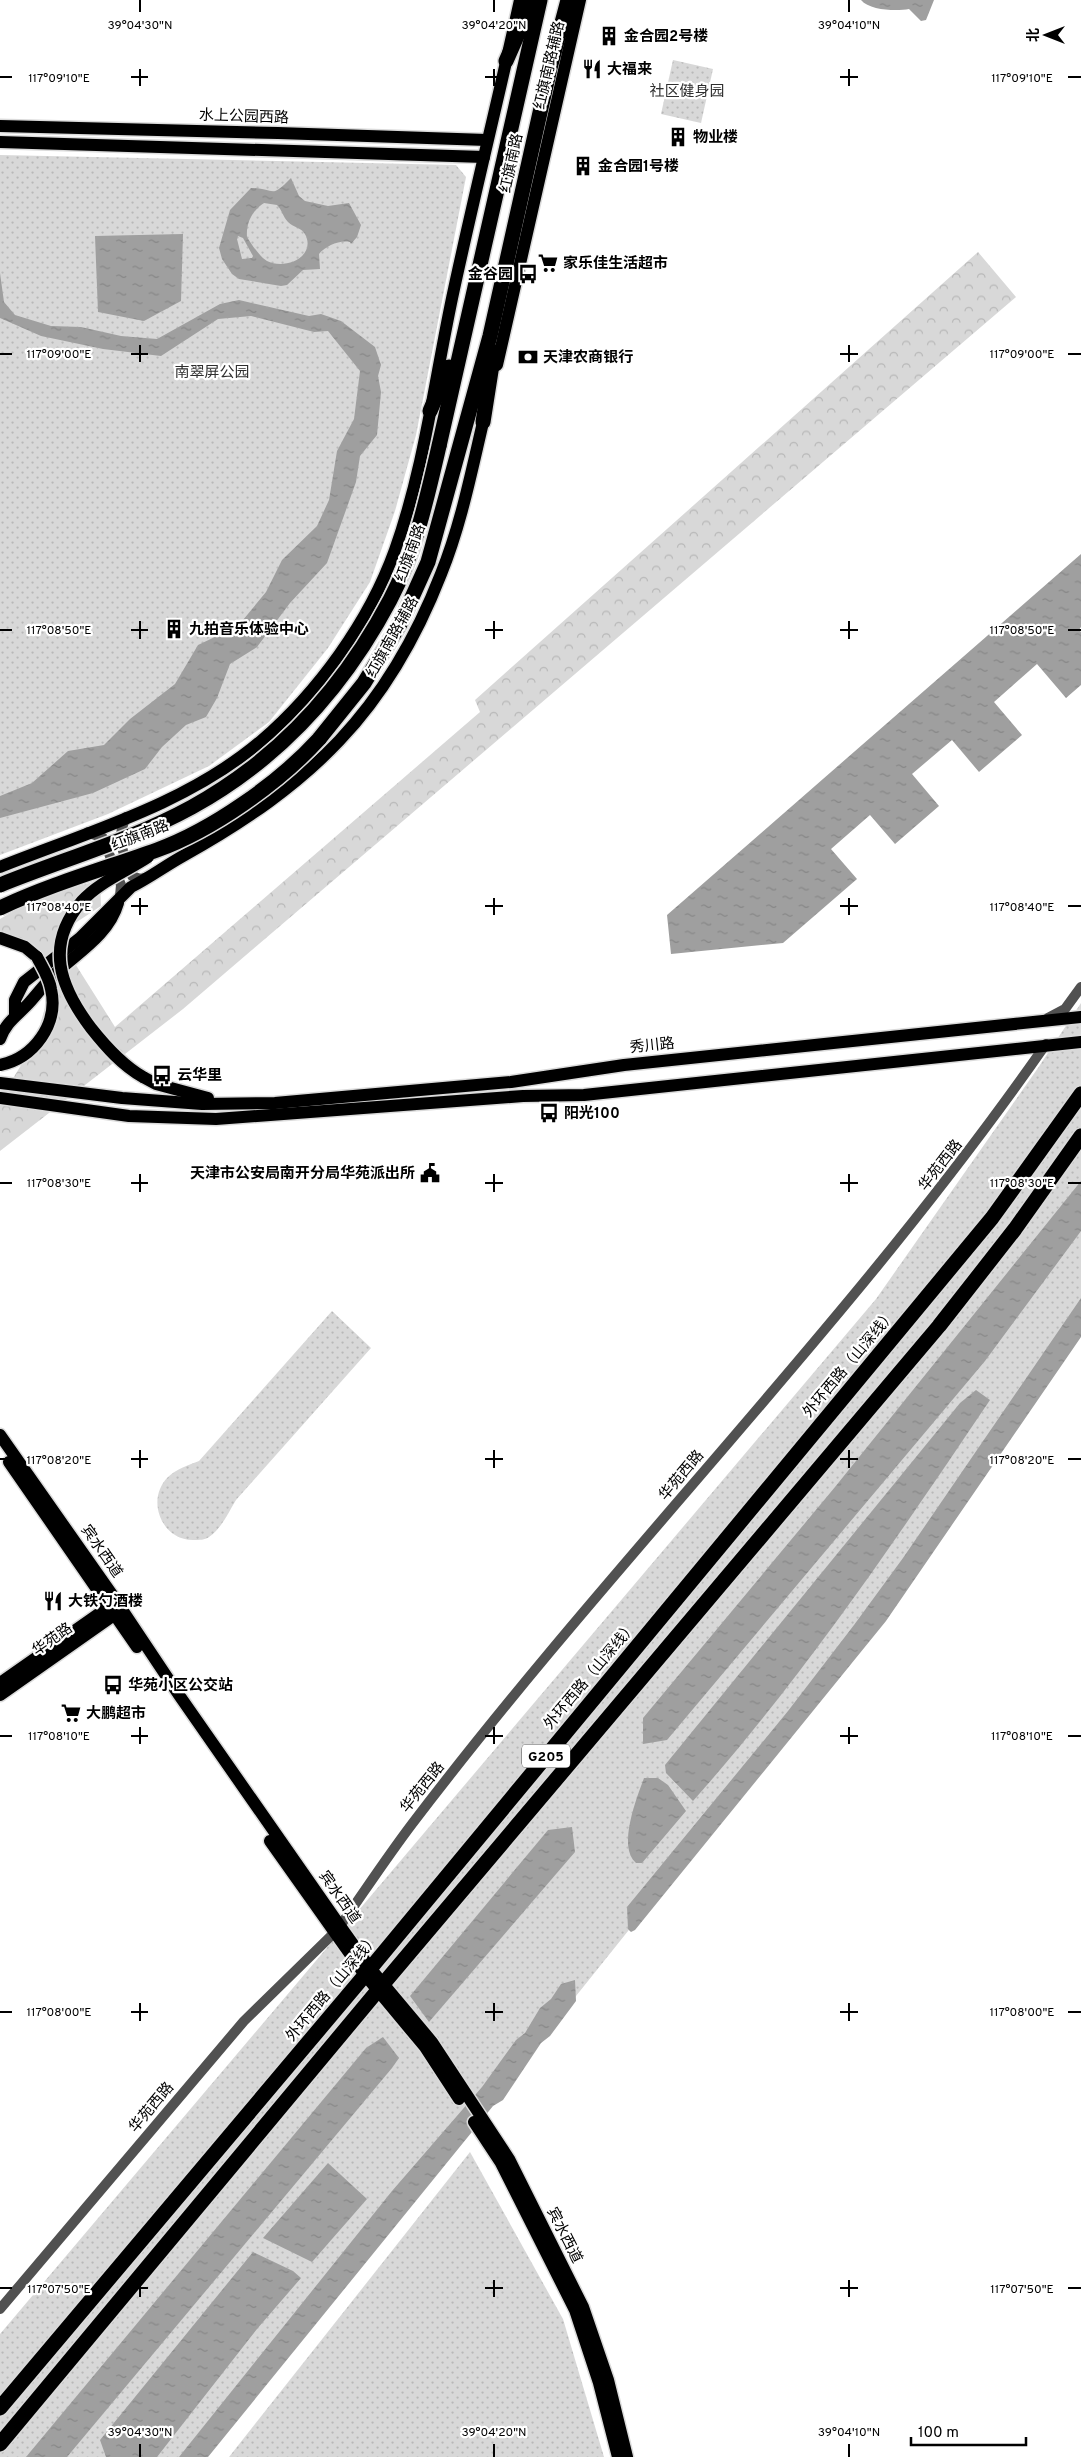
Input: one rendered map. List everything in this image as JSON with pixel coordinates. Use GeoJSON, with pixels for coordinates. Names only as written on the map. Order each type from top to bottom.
{"type":"FeatureCollection","features":[{"type":"Feature","properties":{"kind":"highway"},"geometry":{"type":"LineString","coordinates":[[506,60],[533,0]]}},
{"type":"Feature","properties":{"kind":"highway","name":"红旗南路"},"geometry":{"type":"LineString","coordinates":[[0,885],[123,838],[191,807],[229,785],[259,763],[316,711],[351,664],[391,600],[413,546],[439,446],[540,0]]}},
{"type":"Feature","properties":{"kind":"highway","name":"红旗南路"},"geometry":{"type":"LineString","coordinates":[[0,908],[42,889],[158,850],[234,810],[280,776],[319,739],[364,683],[400,624],[428,562],[490,336],[550,68],[568,0]]}},
{"type":"Feature","properties":{"kind":"highway"},"geometry":{"type":"LineString","coordinates":[[430,412],[466,326]]}},
{"type":"Feature","properties":{"kind":"highway"},"geometry":{"type":"LineString","coordinates":[[483,422],[494,350],[490,336]]}},
{"type":"Feature","properties":{"kind":"highway","name":"外环西路（山深线）"},"geometry":{"type":"LineString","coordinates":[[0,2408],[367,1971],[992,1218],[1081,1094]]}},
{"type":"Feature","properties":{"kind":"highway","name":"G205"},"geometry":{"type":"LineString","coordinates":[[0,2444],[381,1987],[939,1326],[1015,1229],[1081,1136]]}},
{"type":"Feature","properties":{"kind":"main road"},"geometry":{"type":"LineString","coordinates":[[0,867],[126,817],[187,790],[246,753],[273,730],[328,668],[369,607],[394,552],[415,484],[440,354],[520,0]]}},
{"type":"Feature","properties":{"kind":"main road","name":"红旗南路辅路"},"geometry":{"type":"LineString","coordinates":[[0,1039],[4,1027],[15,1014],[15,1000],[24,982],[80,938],[120,896],[131,887],[153,876],[237,824],[284,792],[340,742],[376,698],[417,628],[442,573],[458,523],[507,329],[580,0]]}},
{"type":"Feature","properties":{"kind":"main road","name":"水上公园西路"},"geometry":{"type":"LineString","coordinates":[[0,126],[278,132],[487,140]]}},
{"type":"Feature","properties":{"kind":"main road"},"geometry":{"type":"LineString","coordinates":[[0,142],[484,157]]}},
{"type":"Feature","properties":{"kind":"main road"},"geometry":{"type":"LineString","coordinates":[[158,850],[93,892],[76,910],[69,921],[60,947],[63,979],[70,998],[81,1015],[112,1052],[133,1071],[156,1084],[228,1103]]}},
{"type":"Feature","properties":{"kind":"main road"},"geometry":{"type":"LineString","coordinates":[[15,1014],[27,1005],[56,973],[101,933],[114,915],[120,896]]}},
{"type":"Feature","properties":{"kind":"main road"},"geometry":{"type":"LineString","coordinates":[[0,938],[25,947],[37,956],[48,978],[53,999],[47,1027],[35,1047],[20,1058],[0,1065]]}},
{"type":"Feature","properties":{"kind":"main road","name":"秀川路"},"geometry":{"type":"LineString","coordinates":[[228,1103],[275,1103],[511,1082],[624,1065],[1042,1020],[1079,1018]]}},
{"type":"Feature","properties":{"kind":"main road"},"geometry":{"type":"LineString","coordinates":[[0,1098],[129,1116],[216,1119],[523,1096],[584,1095],[1077,1041]]}},
{"type":"Feature","properties":{"kind":"main road"},"geometry":{"type":"LineString","coordinates":[[0,1074],[40,1082],[74,1092]]}},
{"type":"Feature","properties":{"kind":"main road"},"geometry":{"type":"LineString","coordinates":[[0,1083],[122,1098],[202,1104],[228,1103]]}},
{"type":"Feature","properties":{"kind":"main road","name":"宾水西道"},"geometry":{"type":"LineString","coordinates":[[0,1435],[114,1606],[179,1695],[337,1930],[508,2159],[584,2307],[608,2380],[627,2457]]}},
{"type":"Feature","properties":{"kind":"main road","name":"宾水西道"},"geometry":{"type":"LineString","coordinates":[[0,1450],[102,1588]]}},
{"type":"Feature","properties":{"kind":"main road"},"geometry":{"type":"LineString","coordinates":[[99,1620],[102,1588]]}},
{"type":"Feature","properties":{"kind":"main road","name":"华苑路"},"geometry":{"type":"LineString","coordinates":[[0,1695],[99,1620],[114,1606]]}},
{"type":"Feature","properties":{"kind":"main road","name":"华苑路"},"geometry":{"type":"LineString","coordinates":[[0,1683],[99,1620]]}},
{"type":"Feature","properties":{"kind":"main road","name":"宾水西道"},"geometry":{"type":"LineString","coordinates":[[483,2128],[575,2310],[599,2383],[618,2457]]}},
{"type":"Feature","properties":{"kind":"street"},"geometry":{"type":"LineString","coordinates":[[126,817],[120,831],[121,846],[132,876],[140,878],[153,876]]}},
{"type":"Feature","properties":{"kind":"street"},"geometry":{"type":"LineString","coordinates":[[88,832],[103,838],[121,885],[120,896]]}},
{"type":"Feature","properties":{"kind":"street"},"geometry":{"type":"LineString","coordinates":[[1042,1020],[1065,1009],[1081,988]]}},
{"type":"Feature","properties":{"kind":"street"},"geometry":{"type":"LineString","coordinates":[[1079,1018],[1073,1008],[1081,994]]}},
{"type":"Feature","properties":{"kind":"street","name":"华苑西路"},"geometry":{"type":"LineString","coordinates":[[0,2309],[244,2021],[337,1930],[412,1825],[520,1690],[914,1222],[993,1121],[1046,1044]]}},
{"type":"Feature","properties":{"kind":"green space","name":"社区健身园"},"geometry":{"type":"Polygon","coordinates":[[[673,60],[713,69],[701,123],[661,114],[673,60]]]}},
{"type":"Feature","properties":{"kind":"green space","name":"南翠屏公园"},"geometry":{"type":"Polygon","coordinates":[[[0,155],[456,165],[466,177],[416,435],[395,511],[370,582],[328,648],[269,722],[209,766],[108,814],[0,855],[0,155]]]}},
{"type":"Feature","properties":{"kind":"green space"},"geometry":{"type":"Polygon","coordinates":[[[978,252],[1016,297],[183,1009],[0,1151],[0,1100],[35,1042],[47,1001],[41,967],[10,945],[0,945],[0,919],[36,898],[100,880],[101,906],[57,935],[115,1027],[480,712],[475,700],[978,252]]]}},
{"type":"Feature","properties":{"kind":"green space"},"geometry":{"type":"Polygon","coordinates":[[[1081,1003],[1081,1322],[905,1585],[207,2457],[0,2457],[0,2334],[876,1299],[1038,1068],[1081,1003]]]}},
{"type":"Feature","properties":{"kind":"green space"},"geometry":{"type":"Polygon","coordinates":[[[332,1311],[371,1348],[236,1500],[214,1533],[202,1540],[183,1539],[173,1534],[160,1518],[158,1497],[161,1486],[175,1472],[199,1461],[332,1311]]]}},
{"type":"Feature","properties":{"kind":"green space"},"geometry":{"type":"Polygon","coordinates":[[[470,2152],[563,2319],[604,2457],[229,2457],[470,2152]]]}},
{"type":"Feature","properties":{"kind":"water"},"geometry":{"type":"Polygon","coordinates":[[[861,0],[934,0],[926,20],[921,21],[909,9],[891,10],[877,8],[865,4],[861,0]]]}},
{"type":"Feature","properties":{"kind":"water"},"geometry":{"type":"Polygon","coordinates":[[[291,178],[299,196],[305,201],[328,206],[349,203],[361,225],[357,237],[351,244],[350,242],[342,242],[325,248],[319,254],[320,269],[303,270],[287,285],[281,286],[239,279],[232,274],[222,259],[219,248],[230,210],[251,188],[275,191],[291,178]],[[264,203],[251,218],[247,237],[258,253],[267,261],[282,264],[296,260],[306,250],[308,244],[306,236],[288,222],[277,205],[264,203]],[[238,236],[242,259],[252,258],[253,256],[243,238],[238,236]]]}},
{"type":"Feature","properties":{"kind":"water"},"geometry":{"type":"Polygon","coordinates":[[[183,234],[181,301],[144,321],[98,312],[95,236],[183,234]]]}},
{"type":"Feature","properties":{"kind":"water"},"geometry":{"type":"Polygon","coordinates":[[[0,273],[4,302],[15,315],[51,326],[81,327],[121,336],[157,339],[220,304],[239,300],[309,316],[321,314],[341,321],[375,347],[381,365],[378,376],[381,392],[377,435],[360,456],[356,482],[327,563],[290,603],[257,647],[230,664],[217,698],[206,717],[186,725],[162,747],[145,769],[93,793],[0,818],[0,796],[32,783],[68,751],[104,745],[130,719],[175,684],[198,645],[238,626],[266,592],[282,560],[317,526],[329,500],[337,451],[354,419],[360,371],[328,331],[314,332],[251,316],[218,319],[161,356],[103,349],[41,336],[0,318],[0,273]]]}},
{"type":"Feature","properties":{"kind":"water"},"geometry":{"type":"Polygon","coordinates":[[[1081,554],[1081,627],[1079,630],[1081,632],[1081,685],[1066,698],[1037,664],[994,702],[1022,735],[979,772],[952,740],[912,774],[939,806],[895,844],[870,815],[831,849],[857,879],[783,943],[671,954],[667,915],[1081,554]]]}},
{"type":"Feature","properties":{"kind":"water"},"geometry":{"type":"Polygon","coordinates":[[[1081,1181],[1081,1231],[985,1361],[667,1740],[643,1744],[643,1718],[835,1487],[1081,1181]]]}},
{"type":"Feature","properties":{"kind":"water"},"geometry":{"type":"Polygon","coordinates":[[[1081,1298],[1081,1337],[886,1621],[635,1930],[631,1932],[628,1929],[627,1907],[788,1711],[854,1625],[903,1558],[1081,1298]]]}},
{"type":"Feature","properties":{"kind":"water"},"geometry":{"type":"Polygon","coordinates":[[[976,1390],[990,1400],[920,1503],[811,1656],[734,1754],[693,1801],[666,1773],[665,1765],[960,1403],[976,1390]]]}},
{"type":"Feature","properties":{"kind":"water"},"geometry":{"type":"Polygon","coordinates":[[[644,1778],[658,1778],[668,1785],[686,1811],[642,1863],[636,1863],[631,1856],[628,1846],[628,1834],[633,1809],[644,1778]]]}},
{"type":"Feature","properties":{"kind":"water"},"geometry":{"type":"Polygon","coordinates":[[[572,1827],[575,1852],[429,2022],[410,1996],[548,1830],[572,1827]]]}},
{"type":"Feature","properties":{"kind":"water"},"geometry":{"type":"Polygon","coordinates":[[[575,1980],[576,2001],[550,2036],[541,2043],[503,2100],[493,2106],[208,2457],[179,2457],[392,2191],[482,2087],[516,2040],[525,2033],[540,2008],[551,1999],[561,1984],[575,1980]]]}},
{"type":"Feature","properties":{"kind":"water"},"geometry":{"type":"Polygon","coordinates":[[[383,2037],[399,2058],[392,2068],[67,2457],[26,2457],[366,2048],[383,2037]]]}},
{"type":"Feature","properties":{"kind":"water"},"geometry":{"type":"Polygon","coordinates":[[[328,2163],[367,2199],[312,2262],[263,2238],[328,2163]]]}},
{"type":"Feature","properties":{"kind":"water"},"geometry":{"type":"Polygon","coordinates":[[[253,2252],[293,2271],[301,2278],[257,2329],[157,2457],[106,2457],[100,2440],[253,2252]]]}},
{"type":"Feature","properties":{"kind":"place","name":"金合园2号楼"},"geometry":{"type":"Point","coordinates":[609,36]}},
{"type":"Feature","properties":{"kind":"place","name":"大福来"},"geometry":{"type":"Point","coordinates":[592,69]}},
{"type":"Feature","properties":{"kind":"place","name":"物业楼"},"geometry":{"type":"Point","coordinates":[678,137]}},
{"type":"Feature","properties":{"kind":"place","name":"金合园1号楼"},"geometry":{"type":"Point","coordinates":[583,166]}},
{"type":"Feature","properties":{"kind":"place","name":"家乐佳生活超市"},"geometry":{"type":"Point","coordinates":[548,263]}},
{"type":"Feature","properties":{"kind":"place","name":"金谷园"},"geometry":{"type":"Point","coordinates":[528,274]}},
{"type":"Feature","properties":{"kind":"place","name":"天津农商银行"},"geometry":{"type":"Point","coordinates":[528,357]}},
{"type":"Feature","properties":{"kind":"place","name":"九拍音乐体验中心"},"geometry":{"type":"Point","coordinates":[174,629]}},
{"type":"Feature","properties":{"kind":"place","name":"云华里"},"geometry":{"type":"Point","coordinates":[162,1075]}},
{"type":"Feature","properties":{"kind":"place","name":"阳光100"},"geometry":{"type":"Point","coordinates":[549,1113]}},
{"type":"Feature","properties":{"kind":"place","name":"天津市公安局南开分局华苑派出所"},"geometry":{"type":"Point","coordinates":[430,1173]}},
{"type":"Feature","properties":{"kind":"place","name":"大铁勺酒楼"},"geometry":{"type":"Point","coordinates":[53,1601]}},
{"type":"Feature","properties":{"kind":"place","name":"华苑小区公交站"},"geometry":{"type":"Point","coordinates":[113,1685]}},
{"type":"Feature","properties":{"kind":"place","name":"大鹏超市"},"geometry":{"type":"Point","coordinates":[71,1713]}}]}
